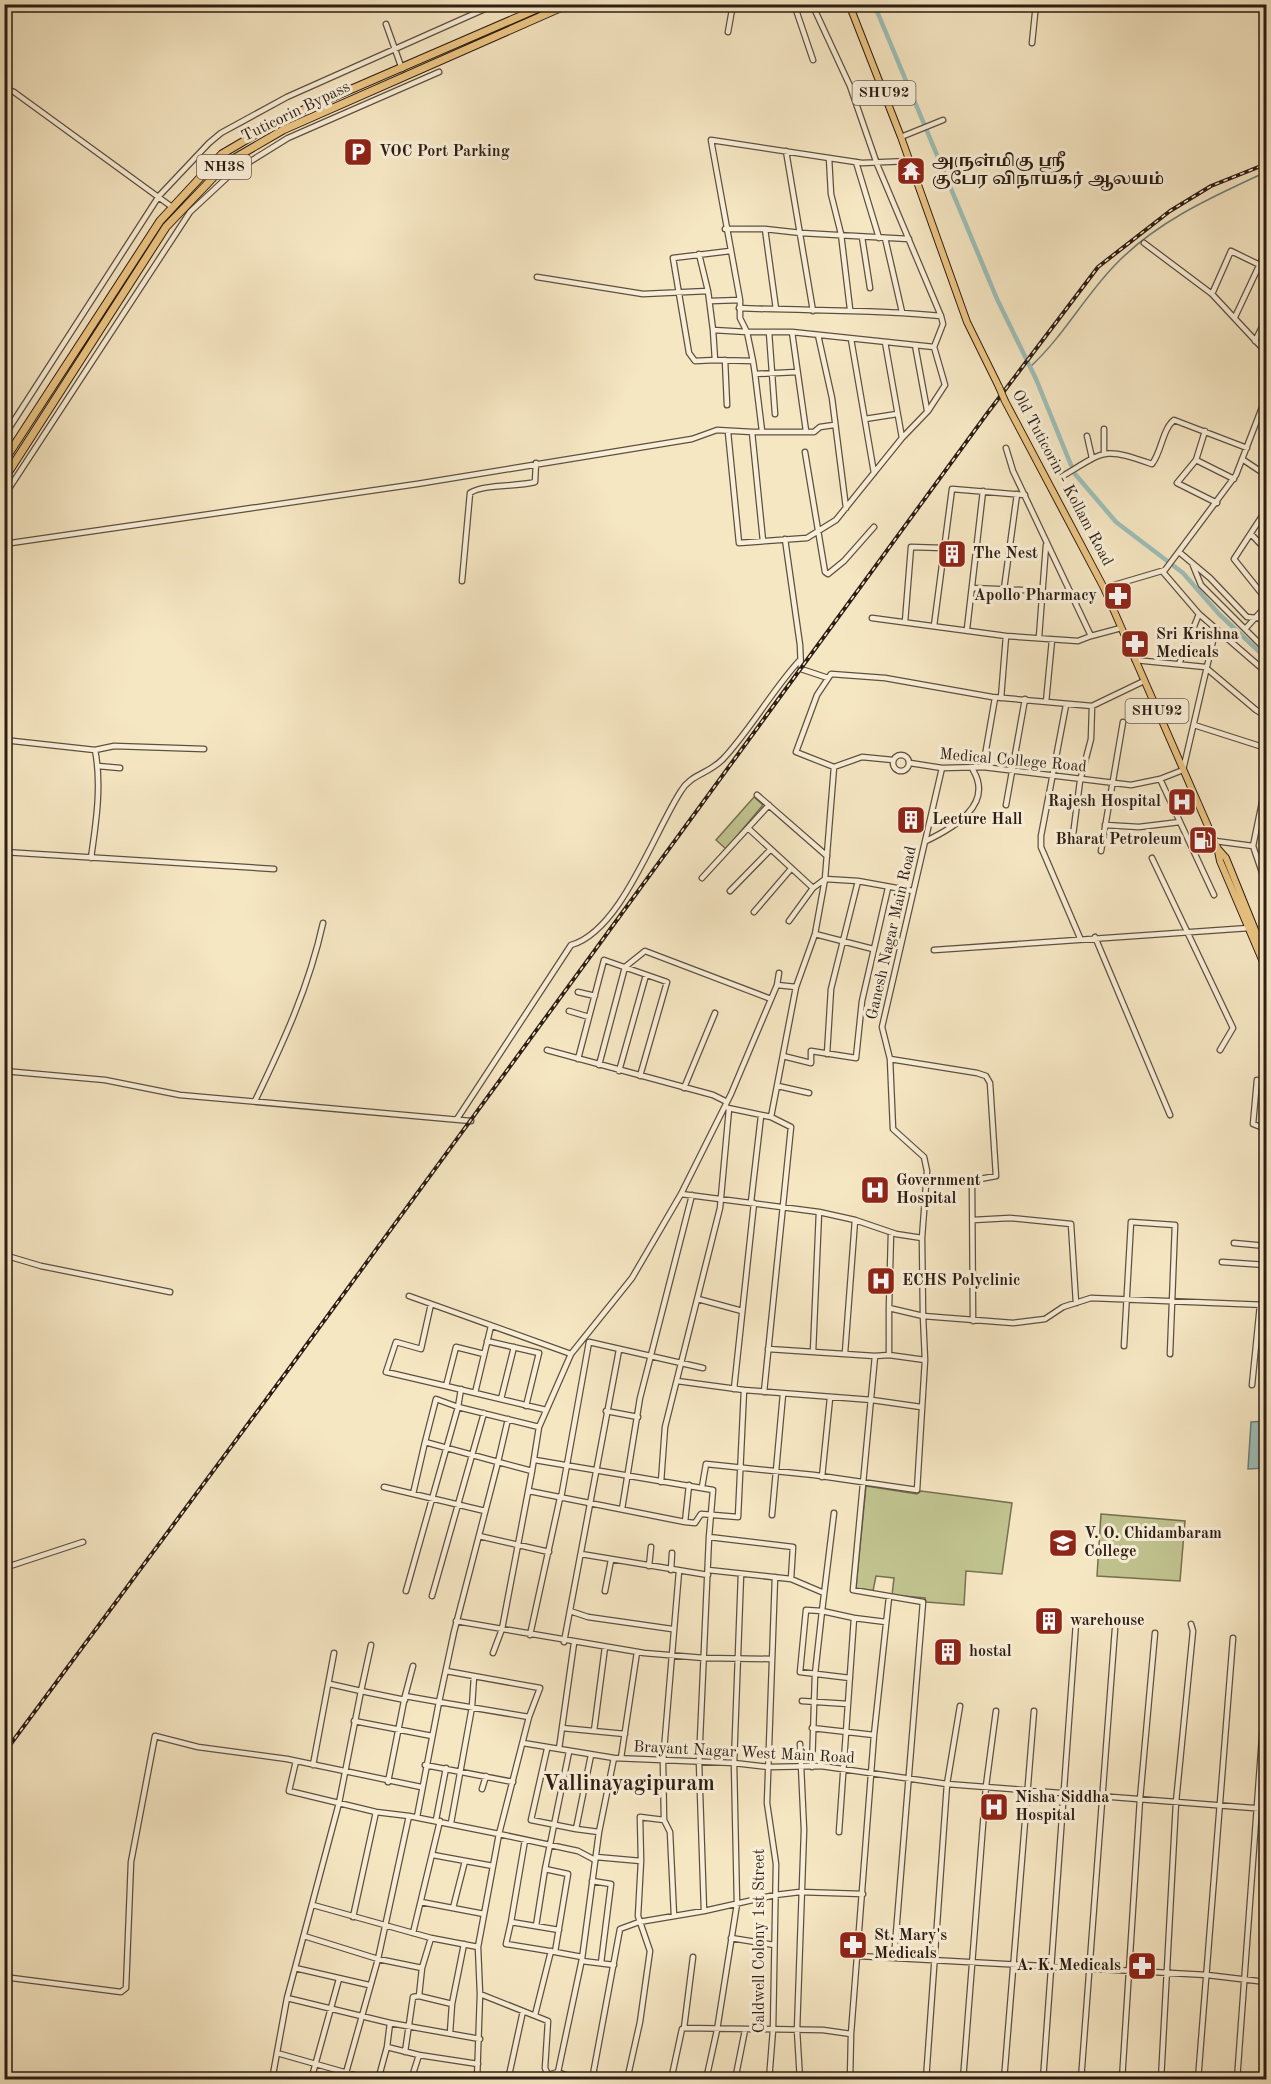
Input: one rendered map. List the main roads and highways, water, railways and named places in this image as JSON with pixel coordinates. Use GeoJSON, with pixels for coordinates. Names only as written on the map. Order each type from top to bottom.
{"type":"FeatureCollection","features":[{"type":"Feature","properties":{"kind":"highway","name":"Tuticorin Bypass"},"geometry":{"type":"LineString","coordinates":[[4,461],[64,366],[172,207],[222,154],[278,121],[548,4]]}},
{"type":"Feature","properties":{"kind":"highway","name":"Tuticorin Bypass"},"geometry":{"type":"LineString","coordinates":[[4,479],[166,227],[228,162],[283,130],[569,4]]}},
{"type":"Feature","properties":{"kind":"main road","name":"Old Tuticorin - Kollam Road"},"geometry":{"type":"LineString","coordinates":[[849,4],[901,137],[967,322],[1005,401],[1104,588],[1218,849],[1226,858],[1266,957]]}},
{"type":"Feature","properties":{"kind":"main road"},"geometry":{"type":"LineString","coordinates":[[1218,849],[1220,861],[1266,969]]}},
{"type":"Feature","properties":{"kind":"water"},"geometry":{"type":"Polygon","coordinates":[[[1266,1421],[1266,1468],[1248,1469],[1251,1422],[1266,1421]]]}},
{"type":"Feature","properties":{"kind":"waterway"},"geometry":{"type":"LineString","coordinates":[[874,4],[997,299],[1036,379],[1071,465]]}},
{"type":"Feature","properties":{"kind":"waterway"},"geometry":{"type":"LineString","coordinates":[[1030,367],[1053,343],[1104,277],[1131,249],[1186,211],[1266,172]]}},
{"type":"Feature","properties":{"kind":"waterway"},"geometry":{"type":"LineString","coordinates":[[1075,474],[1116,522],[1183,573],[1219,614],[1266,658]]}},
{"type":"Feature","properties":{"kind":"railway"},"geometry":{"type":"LineString","coordinates":[[4,1753],[291,1366],[986,415],[1098,267],[1170,211],[1211,186],[1266,164]]}},
{"type":"Feature","properties":{"kind":"place","name":"VOC Port Parking"},"geometry":{"type":"Point","coordinates":[358,152]}},
{"type":"Feature","properties":{"kind":"place","name":"அருள்மிகு ஶ்ரீ குபேர விநாயகர் ஆலயம்"},"geometry":{"type":"Point","coordinates":[911,171]}},
{"type":"Feature","properties":{"kind":"place","name":"The Nest"},"geometry":{"type":"Point","coordinates":[952,554]}},
{"type":"Feature","properties":{"kind":"place","name":"Apollo Pharmacy"},"geometry":{"type":"Point","coordinates":[1118,596]}},
{"type":"Feature","properties":{"kind":"place","name":"Sri Krishna Medicals"},"geometry":{"type":"Point","coordinates":[1135,644]}},
{"type":"Feature","properties":{"kind":"place","name":"Rajesh Hospital"},"geometry":{"type":"Point","coordinates":[1182,802]}},
{"type":"Feature","properties":{"kind":"place","name":"Lecture Hall"},"geometry":{"type":"Point","coordinates":[911,820]}},
{"type":"Feature","properties":{"kind":"place","name":"Bharat Petroleum"},"geometry":{"type":"Point","coordinates":[1203,840]}},
{"type":"Feature","properties":{"kind":"place","name":"Government Hospital"},"geometry":{"type":"Point","coordinates":[875,1190]}},
{"type":"Feature","properties":{"kind":"place","name":"ECHS Polyclinic"},"geometry":{"type":"Point","coordinates":[881,1281]}},
{"type":"Feature","properties":{"kind":"place","name":"V. O. Chidambaram College"},"geometry":{"type":"Point","coordinates":[1063,1543]}},
{"type":"Feature","properties":{"kind":"place","name":"warehouse"},"geometry":{"type":"Point","coordinates":[1049,1621]}},
{"type":"Feature","properties":{"kind":"place","name":"hostal"},"geometry":{"type":"Point","coordinates":[948,1652]}},
{"type":"Feature","properties":{"kind":"place","name":"Nisha Siddha Hospital"},"geometry":{"type":"Point","coordinates":[994,1807]}},
{"type":"Feature","properties":{"kind":"place","name":"St. Mary's Medicals"},"geometry":{"type":"Point","coordinates":[853,1945]}},
{"type":"Feature","properties":{"kind":"place","name":"A. K. Medicals"},"geometry":{"type":"Point","coordinates":[1142,1966]}},
{"type":"Feature","properties":{"kind":"district","name":"Vallinayagipuram"},"geometry":{"type":"Point","coordinates":[629,1784]}}]}
